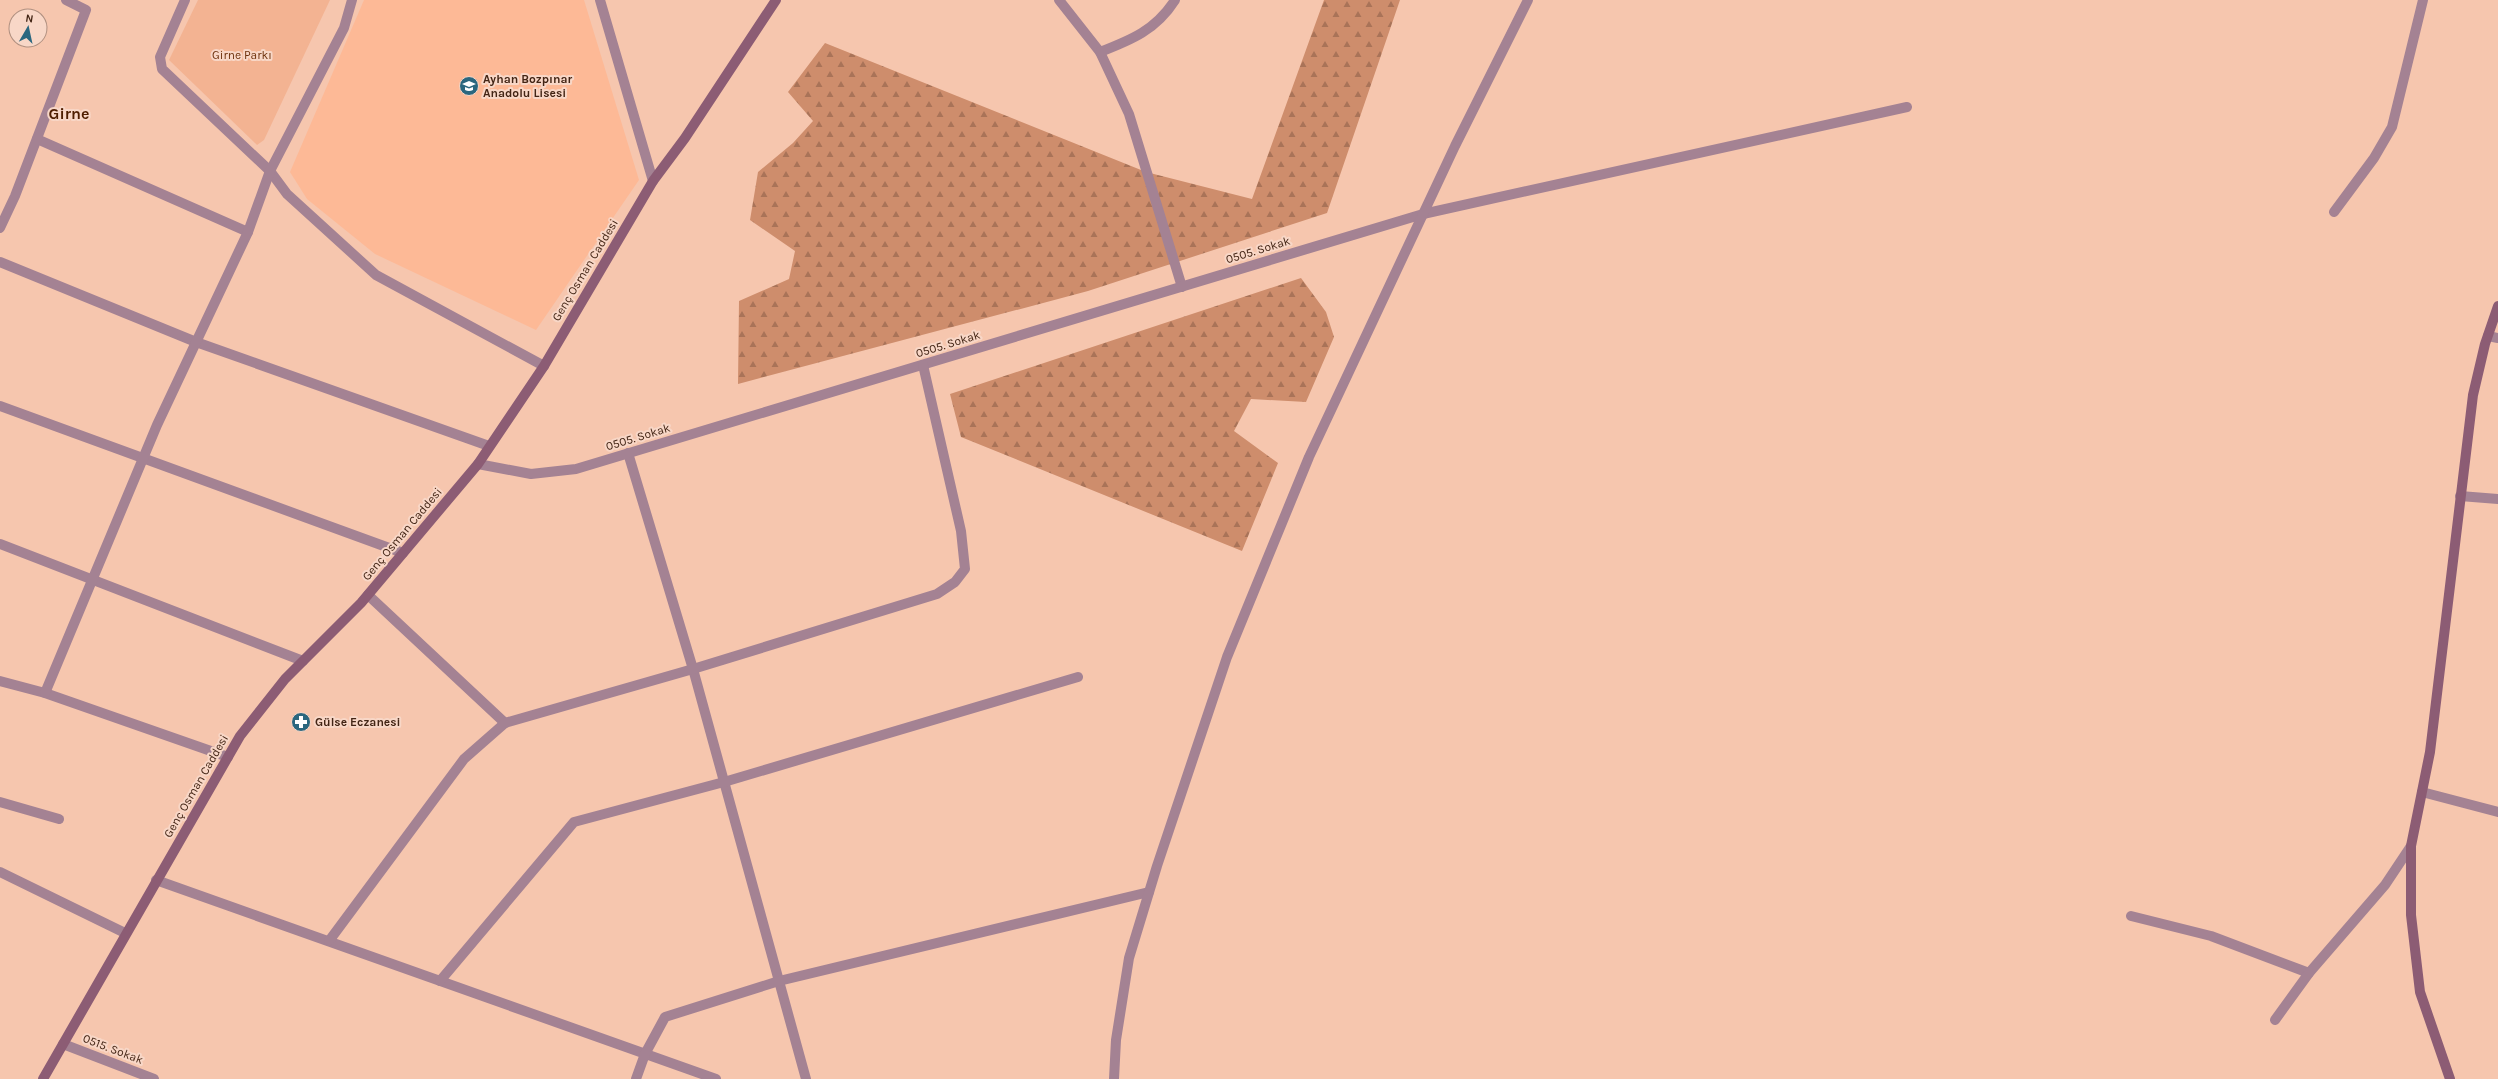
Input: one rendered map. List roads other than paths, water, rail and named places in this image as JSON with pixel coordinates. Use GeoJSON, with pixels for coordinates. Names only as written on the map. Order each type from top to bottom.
{"type":"FeatureCollection","features":[{"type":"Feature","properties":{"kind":"street"},"geometry":{"type":"LineString","coordinates":[[0,228],[37,139],[86,10],[66,0]]}},
{"type":"Feature","properties":{"kind":"street"},"geometry":{"type":"LineString","coordinates":[[185,0],[160,57],[162,69],[270,170],[287,194],[376,275],[544,366]]}},
{"type":"Feature","properties":{"kind":"street"},"geometry":{"type":"LineString","coordinates":[[45,694],[144,457],[248,232],[270,170],[344,28],[352,0]]}},
{"type":"Feature","properties":{"kind":"street"},"geometry":{"type":"LineString","coordinates":[[600,0],[653,181]]}},
{"type":"Feature","properties":{"kind":"street","name":"Genç Osman Caddesi"},"geometry":{"type":"LineString","coordinates":[[43,1079],[125,933],[240,736],[285,679],[368,595],[478,464],[544,366],[653,181],[685,138],[776,0]]}},
{"type":"Feature","properties":{"kind":"street"},"geometry":{"type":"LineString","coordinates":[[1059,0],[1100,52],[1129,114],[1182,286]]}},
{"type":"Feature","properties":{"kind":"street"},"geometry":{"type":"LineString","coordinates":[[1100,52],[1136,38],[1166,15],[1175,0]]}},
{"type":"Feature","properties":{"kind":"street"},"geometry":{"type":"LineString","coordinates":[[1114,1079],[1116,1040],[1130,958],[1150,892],[1227,657],[1309,457],[1423,214],[1528,0]]}},
{"type":"Feature","properties":{"kind":"street"},"geometry":{"type":"LineString","coordinates":[[2334,212],[2374,158],[2392,127],[2423,0]]}},
{"type":"Feature","properties":{"kind":"street","name":"0505. Sokak"},"geometry":{"type":"LineString","coordinates":[[478,464],[531,474],[576,469],[1423,214],[1907,107]]}},
{"type":"Feature","properties":{"kind":"street"},"geometry":{"type":"LineString","coordinates":[[37,139],[248,232]]}},
{"type":"Feature","properties":{"kind":"street"},"geometry":{"type":"LineString","coordinates":[[0,262],[196,342],[490,446]]}},
{"type":"Feature","properties":{"kind":"street"},"geometry":{"type":"LineString","coordinates":[[2450,1079],[2420,992],[2411,915],[2411,846],[2430,752],[2473,395],[2488,336],[2498,306]]}},
{"type":"Feature","properties":{"kind":"street"},"geometry":{"type":"LineString","coordinates":[[2488,336],[2498,338]]}},
{"type":"Feature","properties":{"kind":"street"},"geometry":{"type":"LineString","coordinates":[[329,941],[464,759],[505,723],[693,669],[937,594],[955,582],[965,569],[961,531],[924,365]]}},
{"type":"Feature","properties":{"kind":"street"},"geometry":{"type":"LineString","coordinates":[[0,406],[144,457],[403,553]]}},
{"type":"Feature","properties":{"kind":"street"},"geometry":{"type":"LineString","coordinates":[[628,453],[693,669],[806,1079]]}},
{"type":"Feature","properties":{"kind":"street"},"geometry":{"type":"LineString","coordinates":[[2460,496],[2498,499]]}},
{"type":"Feature","properties":{"kind":"street"},"geometry":{"type":"LineString","coordinates":[[0,544],[93,578],[303,661]]}},
{"type":"Feature","properties":{"kind":"street"},"geometry":{"type":"LineString","coordinates":[[368,595],[505,723]]}},
{"type":"Feature","properties":{"kind":"street"},"geometry":{"type":"LineString","coordinates":[[440,981],[574,822],[724,782],[1078,676]]}},
{"type":"Feature","properties":{"kind":"street"},"geometry":{"type":"LineString","coordinates":[[0,681],[45,694],[228,757]]}},
{"type":"Feature","properties":{"kind":"street"},"geometry":{"type":"LineString","coordinates":[[2422,792],[2498,812]]}},
{"type":"Feature","properties":{"kind":"street"},"geometry":{"type":"LineString","coordinates":[[0,802],[59,819]]}},
{"type":"Feature","properties":{"kind":"street"},"geometry":{"type":"LineString","coordinates":[[2275,1020],[2309,973],[2385,885],[2411,846]]}},
{"type":"Feature","properties":{"kind":"street"},"geometry":{"type":"LineString","coordinates":[[0,872],[125,933]]}},
{"type":"Feature","properties":{"kind":"street"},"geometry":{"type":"LineString","coordinates":[[156,880],[716,1079]]}},
{"type":"Feature","properties":{"kind":"street"},"geometry":{"type":"LineString","coordinates":[[636,1079],[645,1054],[665,1017],[779,981],[1150,892]]}},
{"type":"Feature","properties":{"kind":"street"},"geometry":{"type":"LineString","coordinates":[[2131,916],[2212,936],[2309,973]]}},
{"type":"Feature","properties":{"kind":"street","name":"0515. Sokak"},"geometry":{"type":"LineString","coordinates":[[63,1044],[154,1079]]}},
{"type":"Feature","properties":{"kind":"place","name":"Ayhan Bozpınar Anadolu Lisesi"},"geometry":{"type":"Point","coordinates":[469,86]}},
{"type":"Feature","properties":{"kind":"place","name":"Gülse Eczanesi"},"geometry":{"type":"Point","coordinates":[301,722]}},
{"type":"Feature","properties":{"kind":"district","name":"Girne"},"geometry":{"type":"Point","coordinates":[69,113]}},
{"type":"Feature","properties":{"kind":"park label","name":"Girne Parkı"},"geometry":{"type":"Point","coordinates":[242,55]}}]}
